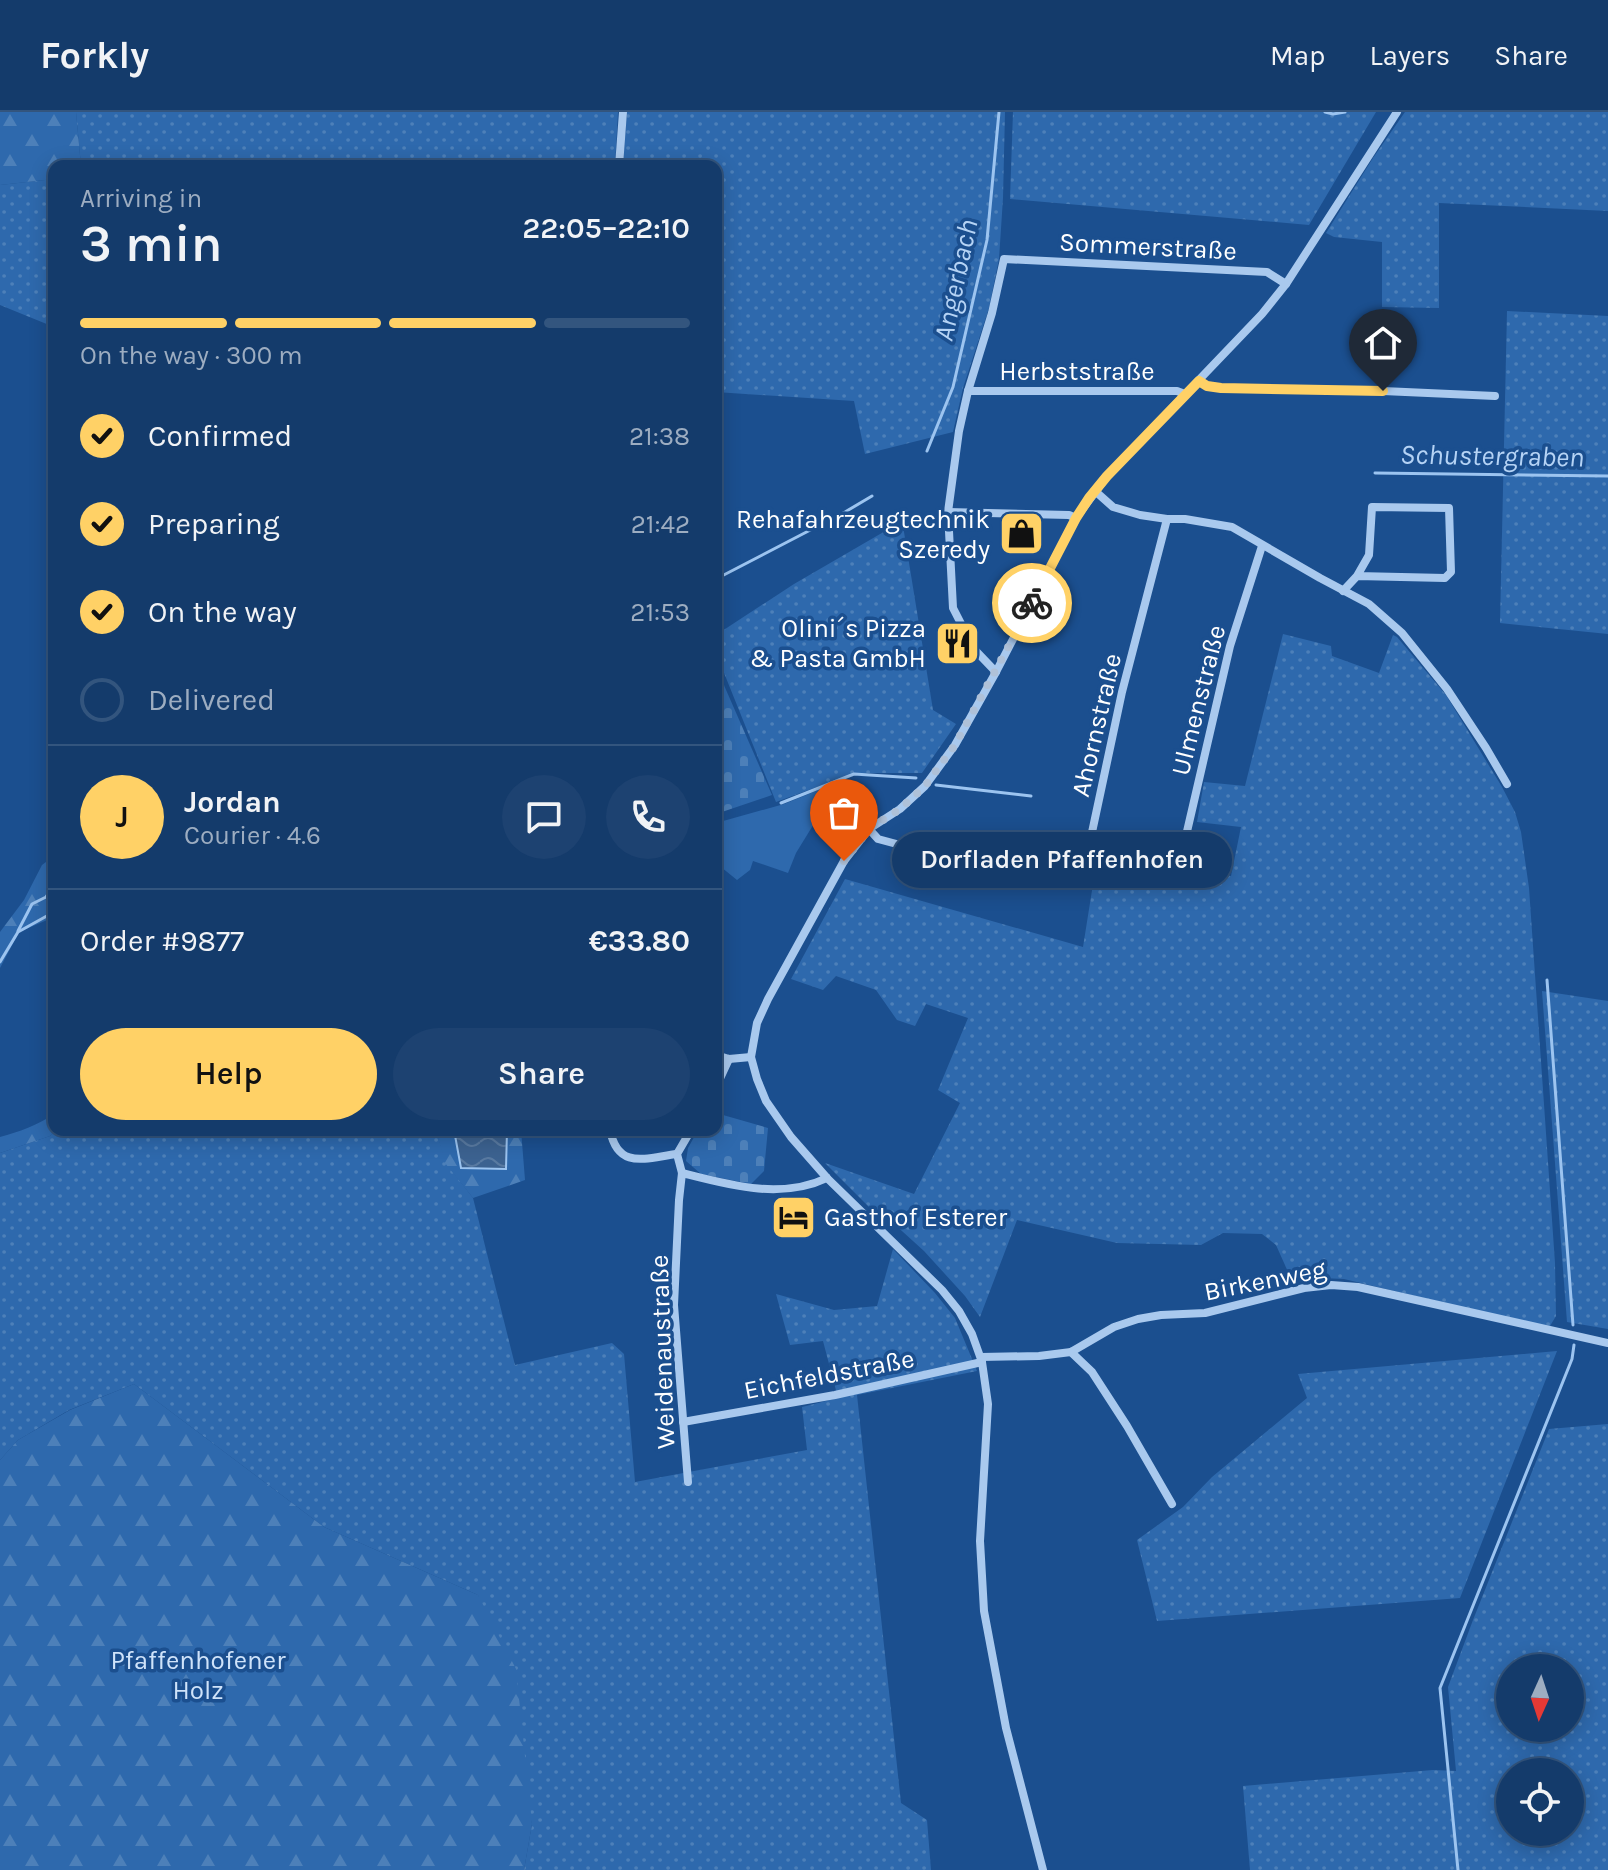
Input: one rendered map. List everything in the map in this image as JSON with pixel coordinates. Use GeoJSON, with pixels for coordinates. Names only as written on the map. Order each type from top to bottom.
{"type":"FeatureCollection","features":[{"type":"Feature","properties":{"kind":"street"},"geometry":{"type":"LineString","coordinates":[[619,160],[623,112]]}},
{"type":"Feature","properties":{"kind":"street"},"geometry":{"type":"LineString","coordinates":[[1043,1870],[1006,1728],[984,1611],[980,1541],[988,1404],[981,1360],[972,1334],[942,1290],[827,1178],[791,1137],[766,1101],[751,1057],[757,1023],[844,861],[869,829],[900,809],[925,786],[955,745],[1076,518],[1095,491],[1262,314],[1286,284],[1397,112]]}},
{"type":"Feature","properties":{"kind":"street","name":"Sommerstraße"},"geometry":{"type":"LineString","coordinates":[[968,391],[992,313],[1004,259],[1267,272],[1286,284]]}},
{"type":"Feature","properties":{"kind":"street"},"geometry":{"type":"LineString","coordinates":[[1199,381],[1221,388],[1495,396]]}},
{"type":"Feature","properties":{"kind":"street"},"geometry":{"type":"LineString","coordinates":[[968,391],[948,512],[953,608],[974,649],[996,672]]}},
{"type":"Feature","properties":{"kind":"street","name":"Herbststraße"},"geometry":{"type":"LineString","coordinates":[[968,391],[1177,391],[1185,394]]}},
{"type":"Feature","properties":{"kind":"street"},"geometry":{"type":"LineString","coordinates":[[1095,491],[1113,507],[1140,515],[1232,527],[1369,604],[1412,643],[1447,689],[1507,784]]}},
{"type":"Feature","properties":{"kind":"street"},"geometry":{"type":"LineString","coordinates":[[1343,591],[1357,576],[1369,555],[1372,507],[1449,508],[1451,572],[1445,578],[1357,576]]}},
{"type":"Feature","properties":{"kind":"street"},"geometry":{"type":"LineString","coordinates":[[948,512],[1069,515],[1076,518]]}},
{"type":"Feature","properties":{"kind":"street","name":"Ahornstraße"},"geometry":{"type":"LineString","coordinates":[[1167,519],[1122,692],[1088,851],[1179,866]]}},
{"type":"Feature","properties":{"kind":"street","name":"Ulmenstraße"},"geometry":{"type":"LineString","coordinates":[[1179,866],[1230,646],[1262,546]]}},
{"type":"Feature","properties":{"kind":"street"},"geometry":{"type":"LineString","coordinates":[[869,829],[878,839],[945,857],[1057,880]]}},
{"type":"Feature","properties":{"kind":"street"},"geometry":{"type":"LineString","coordinates":[[722,1057],[751,1057]]}},
{"type":"Feature","properties":{"kind":"street"},"geometry":{"type":"LineString","coordinates":[[722,1074],[729,1059]]}},
{"type":"Feature","properties":{"kind":"street"},"geometry":{"type":"LineString","coordinates":[[611,1136],[618,1152],[640,1159],[677,1154],[688,1136]]}},
{"type":"Feature","properties":{"kind":"street","name":"Weidenaustraße"},"geometry":{"type":"LineString","coordinates":[[677,1154],[682,1173],[674,1305],[688,1482]]}},
{"type":"Feature","properties":{"kind":"street"},"geometry":{"type":"LineString","coordinates":[[682,1173],[726,1184],[767,1189],[811,1185],[827,1178]]}},
{"type":"Feature","properties":{"kind":"street","name":"Birkenweg"},"geometry":{"type":"LineString","coordinates":[[981,1360],[1071,1352],[1114,1327],[1138,1319],[1205,1313],[1262,1297],[1331,1285],[1358,1287],[1608,1343]]}},
{"type":"Feature","properties":{"kind":"street"},"geometry":{"type":"LineString","coordinates":[[1071,1352],[1092,1372],[1172,1504]]}},
{"type":"Feature","properties":{"kind":"street","name":"Eichfeldstraße"},"geometry":{"type":"LineString","coordinates":[[683,1422],[835,1395],[981,1360]]}},
{"type":"Feature","properties":{"kind":"green space"},"geometry":{"type":"Polygon","coordinates":[[[0,112],[76,112],[80,160],[48,160],[48,180],[0,185],[0,112]]]}},
{"type":"Feature","properties":{"kind":"green space"},"geometry":{"type":"Polygon","coordinates":[[[76,112],[618,112],[615,160],[80,160],[76,112]]]}},
{"type":"Feature","properties":{"kind":"green space"},"geometry":{"type":"Polygon","coordinates":[[[627,112],[1005,112],[999,259],[989,308],[963,388],[953,432],[865,454],[854,401],[722,392],[722,160],[623,160],[627,112]]]}},
{"type":"Feature","properties":{"kind":"green space"},"geometry":{"type":"Polygon","coordinates":[[[1013,112],[1376,112],[1309,225],[1010,199],[1013,112]]]}},
{"type":"Feature","properties":{"kind":"green space"},"geometry":{"type":"Polygon","coordinates":[[[1405,112],[1608,112],[1608,211],[1439,203],[1439,308],[1382,307],[1382,242],[1334,237],[1326,233],[1405,112]]]}},
{"type":"Feature","properties":{"kind":"green space"},"geometry":{"type":"Polygon","coordinates":[[[48,180],[48,325],[0,305],[0,185],[48,180]]]}},
{"type":"Feature","properties":{"kind":"green space"},"geometry":{"type":"Polygon","coordinates":[[[1507,311],[1608,316],[1608,634],[1500,623],[1507,311]]]}},
{"type":"Feature","properties":{"kind":"green space"},"geometry":{"type":"Polygon","coordinates":[[[903,526],[933,710],[956,724],[922,773],[855,773],[776,802],[722,668],[722,631],[794,584],[887,530],[903,526]]]}},
{"type":"Feature","properties":{"kind":"green space"},"geometry":{"type":"Polygon","coordinates":[[[1283,634],[1331,646],[1332,656],[1379,673],[1393,635],[1397,637],[1446,695],[1515,812],[1529,888],[1556,1316],[1550,1326],[1537,1325],[1344,1279],[1322,1278],[1293,1283],[1276,1245],[1262,1234],[1223,1233],[1201,1245],[1117,1243],[1017,1220],[980,1317],[924,1251],[881,1212],[869,1207],[825,1163],[914,1194],[960,1103],[938,1090],[968,1018],[926,1004],[915,1026],[897,1020],[876,990],[836,976],[823,990],[791,979],[845,879],[1083,947],[1097,859],[1231,876],[1241,827],[1197,822],[1204,782],[1245,786],[1283,634]]]}},
{"type":"Feature","properties":{"kind":"green space"},"geometry":{"type":"Polygon","coordinates":[[[722,681],[772,795],[722,812],[722,681]]]}},
{"type":"Feature","properties":{"kind":"green space"},"geometry":{"type":"Polygon","coordinates":[[[821,789],[831,796],[796,853],[788,873],[753,861],[750,870],[737,880],[722,868],[722,821],[784,804],[821,789]]]}},
{"type":"Feature","properties":{"kind":"green space"},"geometry":{"type":"Polygon","coordinates":[[[48,860],[48,920],[19,932],[0,968],[0,932],[24,900],[42,865],[48,860]]]}},
{"type":"Feature","properties":{"kind":"green space"},"geometry":{"type":"Polygon","coordinates":[[[1542,991],[1608,1001],[1608,1329],[1567,1322],[1542,991]]]}},
{"type":"Feature","properties":{"kind":"green space"},"geometry":{"type":"Polygon","coordinates":[[[722,1115],[768,1128],[764,1171],[751,1184],[701,1174],[686,1161],[695,1136],[722,1136],[722,1115]]]}},
{"type":"Feature","properties":{"kind":"green space"},"geometry":{"type":"Polygon","coordinates":[[[48,1118],[50,1136],[0,1153],[0,1137],[48,1118]]]}},
{"type":"Feature","properties":{"kind":"green space"},"geometry":{"type":"Polygon","coordinates":[[[50,1136],[438,1136],[446,1163],[473,1198],[515,1365],[612,1343],[624,1354],[635,1482],[807,1450],[802,1407],[838,1398],[823,1341],[790,1345],[776,1294],[834,1310],[877,1306],[893,1249],[955,1318],[977,1371],[857,1395],[901,1803],[927,1820],[931,1870],[524,1870],[532,1824],[478,1595],[324,1527],[134,1384],[69,1410],[18,1440],[0,1460],[0,1153],[50,1136]]]}},
{"type":"Feature","properties":{"kind":"green space"},"geometry":{"type":"Polygon","coordinates":[[[438,1136],[455,1136],[461,1167],[505,1169],[507,1136],[521,1136],[525,1180],[473,1198],[445,1163],[438,1136]]]}},
{"type":"Feature","properties":{"kind":"green space"},"geometry":{"type":"Polygon","coordinates":[[[1557,1351],[1460,1598],[1157,1621],[1137,1540],[1183,1507],[1212,1477],[1307,1398],[1298,1374],[1557,1351]]]}},
{"type":"Feature","properties":{"kind":"green space","name":"Pfaffenhofener Holz"},"geometry":{"type":"Polygon","coordinates":[[[134,1384],[324,1527],[478,1595],[516,1669],[532,1824],[524,1870],[0,1870],[0,1460],[18,1440],[70,1410],[134,1384]]]}},
{"type":"Feature","properties":{"kind":"green space"},"geometry":{"type":"Polygon","coordinates":[[[1608,1424],[1608,1870],[1250,1870],[1243,1786],[1433,1770],[1456,1771],[1448,1687],[1549,1429],[1608,1424]]]}},
{"type":"Feature","properties":{"kind":"water"},"geometry":{"type":"Polygon","coordinates":[[[455,1136],[507,1136],[506,1169],[461,1168],[455,1136]]]}},
{"type":"Feature","properties":{"kind":"waterway","name":"Angerbach"},"geometry":{"type":"LineString","coordinates":[[927,451],[953,387],[987,240],[999,112]]}},
{"type":"Feature","properties":{"kind":"waterway","name":"Angerbach"},"geometry":{"type":"LineString","coordinates":[[1325,112],[1345,112]]}},
{"type":"Feature","properties":{"kind":"waterway","name":"Schustergraben"},"geometry":{"type":"LineString","coordinates":[[1375,473],[1608,476]]}},
{"type":"Feature","properties":{"kind":"waterway","name":"Angerbach"},"geometry":{"type":"LineString","coordinates":[[722,576],[872,496]]}},
{"type":"Feature","properties":{"kind":"waterway"},"geometry":{"type":"LineString","coordinates":[[781,803],[854,774],[916,778]]}},
{"type":"Feature","properties":{"kind":"waterway"},"geometry":{"type":"LineString","coordinates":[[936,785],[1031,796]]}},
{"type":"Feature","properties":{"kind":"waterway"},"geometry":{"type":"LineString","coordinates":[[18,931],[32,904],[48,894]]}},
{"type":"Feature","properties":{"kind":"waterway","name":"Angerbach"},"geometry":{"type":"LineString","coordinates":[[0,962],[18,932],[48,915]]}},
{"type":"Feature","properties":{"kind":"waterway"},"geometry":{"type":"LineString","coordinates":[[1547,980],[1573,1325]]}},
{"type":"Feature","properties":{"kind":"waterway"},"geometry":{"type":"LineString","coordinates":[[1458,1870],[1440,1688],[1572,1359],[1574,1345]]}},
{"type":"Feature","properties":{"kind":"way so far"},"geometry":{"type":"LineString","coordinates":[[844,861],[869,829],[900,809],[925,786],[955,745],[1032,603]]}},
{"type":"Feature","properties":{"kind":"place","name":"Rehafahrzeugtechnik Szeredy"},"geometry":{"type":"Point","coordinates":[1021,534]}},
{"type":"Feature","properties":{"kind":"place","name":"Olini´s Pizza & Pasta GmbH"},"geometry":{"type":"Point","coordinates":[957,643]}},
{"type":"Feature","properties":{"kind":"place","name":"Dorfladen Pfaffenhofen"},"geometry":{"type":"Point","coordinates":[844,861]}},
{"type":"Feature","properties":{"kind":"place","name":"Gasthof Esterer"},"geometry":{"type":"Point","coordinates":[793,1217]}},
{"type":"Feature","properties":{"kind":"route"},"geometry":{"type":"LineString","coordinates":[[1032,603],[1089,498],[1199,381],[1221,388],[1383,391]]}}]}
